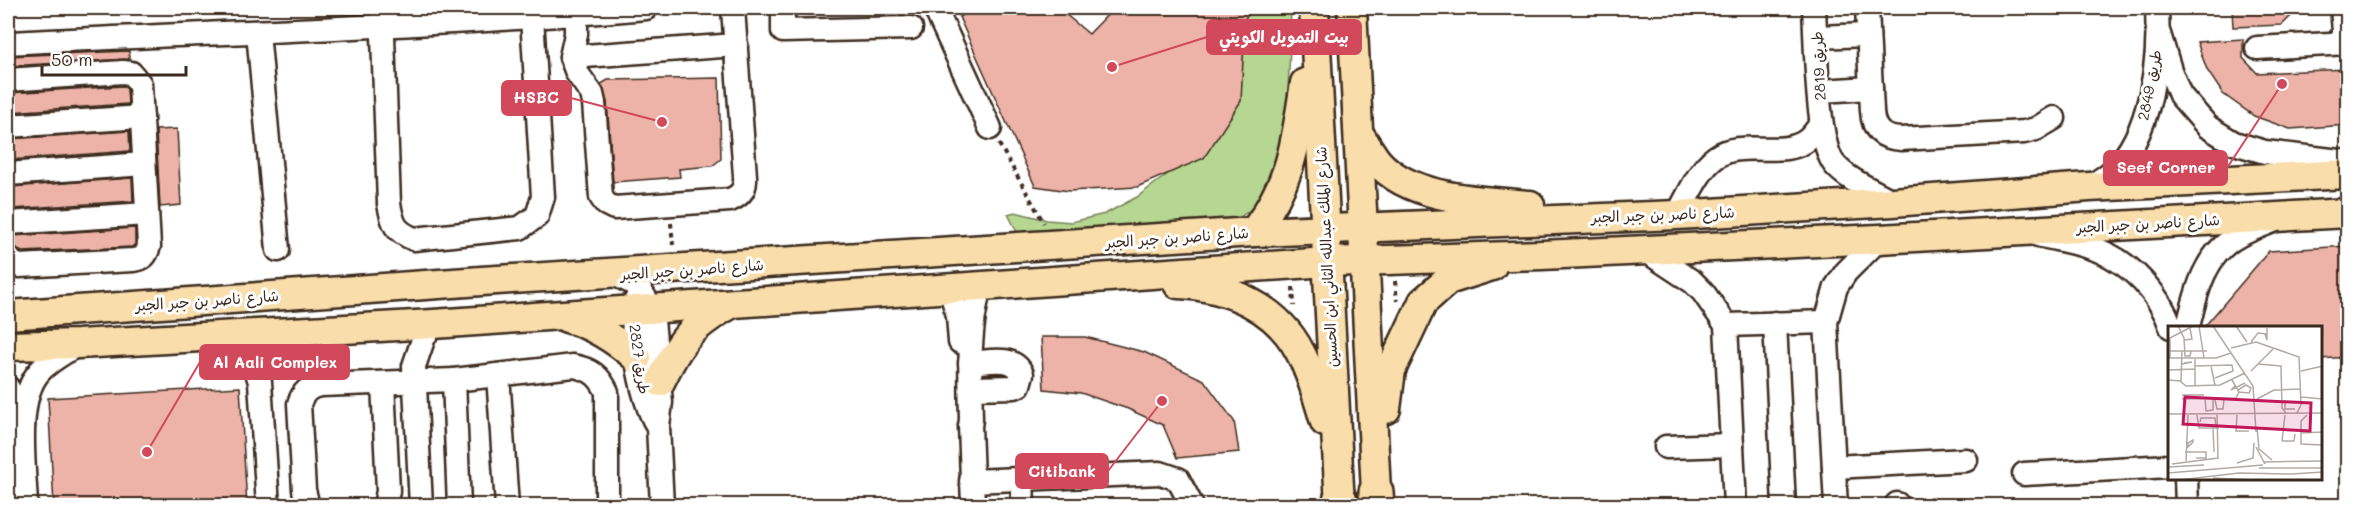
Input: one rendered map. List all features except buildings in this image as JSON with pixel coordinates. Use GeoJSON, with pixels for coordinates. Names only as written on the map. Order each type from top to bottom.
{"type":"FeatureCollection","features":[{"type":"Feature","properties":{"kind":"main road"},"geometry":{"type":"LineString","coordinates":[[1352,8],[1376,499]]}},
{"type":"Feature","properties":{"kind":"main road"},"geometry":{"type":"LineString","coordinates":[[1254,232],[1278,197],[1292,159],[1314,14]]}},
{"type":"Feature","properties":{"kind":"main road","name":"شارع الملك عبدالله الثاني ابن الحسين"},"geometry":{"type":"LineString","coordinates":[[1314,14],[1340,504]]}},
{"type":"Feature","properties":{"kind":"main road"},"geometry":{"type":"LineString","coordinates":[[1359,134],[1378,162],[1397,178],[1413,186],[1471,200],[1615,216]]}},
{"type":"Feature","properties":{"kind":"main road","name":"شارع ناصر بن جبر الجبر"},"geometry":{"type":"LineString","coordinates":[[8,315],[1254,232],[1677,215],[2089,187],[2348,174]]}},
{"type":"Feature","properties":{"kind":"main road","name":"شارع ناصر بن جبر الجبر"},"geometry":{"type":"LineString","coordinates":[[8,346],[433,324],[553,315],[642,304],[730,305],[1327,262],[1542,255],[1879,239],[2348,213]]}},
{"type":"Feature","properties":{"kind":"main road"},"geometry":{"type":"LineString","coordinates":[[1376,499],[1391,370],[1423,302],[1448,280],[1498,264],[1542,255]]}},
{"type":"Feature","properties":{"kind":"main road"},"geometry":{"type":"LineString","coordinates":[[1092,279],[1195,285],[1239,296],[1269,314],[1283,327],[1301,353],[1337,455]]}},
{"type":"Feature","properties":{"kind":"main road"},"geometry":{"type":"LineString","coordinates":[[660,382],[676,348],[692,330],[710,316],[730,305]]}},
{"type":"Feature","properties":{"kind":"main road"},"geometry":{"type":"LineString","coordinates":[[553,315],[599,330],[619,342],[638,358]]}},
{"type":"Feature","properties":{"kind":"street"},"geometry":{"type":"LineString","coordinates":[[8,43],[152,34],[258,32],[382,16],[477,14],[532,17],[646,8]]}},
{"type":"Feature","properties":{"kind":"street"},"geometry":{"type":"LineString","coordinates":[[573,14],[570,34],[577,73],[592,94],[601,197],[606,204],[614,208],[722,201],[738,197],[743,191],[746,183],[733,8]]}},
{"type":"Feature","properties":{"kind":"street"},"geometry":{"type":"LineString","coordinates":[[783,8],[783,32],[875,18],[911,28]]}},
{"type":"Feature","properties":{"kind":"street"},"geometry":{"type":"LineString","coordinates":[[935,8],[990,128]]}},
{"type":"Feature","properties":{"kind":"street","name":"طريق 2819"},"geometry":{"type":"LineString","coordinates":[[1814,8],[1821,124],[1826,148],[1835,165],[1893,202]]}},
{"type":"Feature","properties":{"kind":"street"},"geometry":{"type":"LineString","coordinates":[[1867,8],[1873,123],[1879,132],[1889,138],[2024,132],[2054,118]]}},
{"type":"Feature","properties":{"kind":"street","name":"طريق 2849"},"geometry":{"type":"LineString","coordinates":[[2089,187],[2113,170],[2129,150],[2143,124],[2152,87],[2158,34],[2157,8]]}},
{"type":"Feature","properties":{"kind":"street"},"geometry":{"type":"LineString","coordinates":[[2257,48],[2346,43],[2342,8]]}},
{"type":"Feature","properties":{"kind":"street"},"geometry":{"type":"LineString","coordinates":[[382,16],[389,204],[392,221],[400,233],[414,239],[520,228],[537,216],[543,197],[532,17]]}},
{"type":"Feature","properties":{"kind":"street"},"geometry":{"type":"LineString","coordinates":[[258,32],[278,250]]}},
{"type":"Feature","properties":{"kind":"street","name":"طريق 2849"},"geometry":{"type":"LineString","coordinates":[[2158,34],[2180,95],[2208,127],[2234,143],[2265,152],[2348,162]]}},
{"type":"Feature","properties":{"kind":"street"},"geometry":{"type":"LineString","coordinates":[[1816,37],[1868,35]]}},
{"type":"Feature","properties":{"kind":"street"},"geometry":{"type":"LineString","coordinates":[[572,49],[736,45]]}},
{"type":"Feature","properties":{"kind":"street"},"geometry":{"type":"LineString","coordinates":[[8,80],[131,73],[140,84],[149,246],[147,254],[142,259],[19,266],[11,262],[8,257]]}},
{"type":"Feature","properties":{"kind":"street"},"geometry":{"type":"LineString","coordinates":[[1820,91],[1871,88]]}},
{"type":"Feature","properties":{"kind":"street"},"geometry":{"type":"LineString","coordinates":[[8,126],[142,117]]}},
{"type":"Feature","properties":{"kind":"street"},"geometry":{"type":"LineString","coordinates":[[1677,215],[1708,165],[1716,157],[1737,150],[1799,145],[1806,141],[1821,124]]}},
{"type":"Feature","properties":{"kind":"street"},"geometry":{"type":"LineString","coordinates":[[8,174],[144,164]]}},
{"type":"Feature","properties":{"kind":"street"},"geometry":{"type":"LineString","coordinates":[[8,223],[147,214]]}},
{"type":"Feature","properties":{"kind":"street"},"geometry":{"type":"LineString","coordinates":[[2188,326],[2203,274],[2218,251],[2236,237],[2282,216]]}},
{"type":"Feature","properties":{"kind":"street"},"geometry":{"type":"LineString","coordinates":[[2019,230],[2101,251],[2126,267],[2149,288],[2165,309],[2171,326]]}},
{"type":"Feature","properties":{"kind":"street"},"geometry":{"type":"LineString","coordinates":[[1836,506],[1826,322],[1836,287],[1846,272],[1879,239]]}},
{"type":"Feature","properties":{"kind":"street"},"geometry":{"type":"LineString","coordinates":[[1643,249],[1693,282],[1726,325],[1735,506]]}},
{"type":"Feature","properties":{"kind":"street"},"geometry":{"type":"LineString","coordinates":[[642,304],[665,271]]}},
{"type":"Feature","properties":{"kind":"street"},"geometry":{"type":"LineString","coordinates":[[614,274],[633,283],[642,304]]}},
{"type":"Feature","properties":{"kind":"street"},"geometry":{"type":"LineString","coordinates":[[973,506],[970,363],[973,312],[980,287]]}},
{"type":"Feature","properties":{"kind":"street"},"geometry":{"type":"LineString","coordinates":[[950,289],[958,316],[966,420],[970,426]]}},
{"type":"Feature","properties":{"kind":"street"},"geometry":{"type":"LineString","coordinates":[[8,302],[51,312]]}},
{"type":"Feature","properties":{"kind":"street","name":"طريق 2827"},"geometry":{"type":"LineString","coordinates":[[642,304],[638,358],[646,404],[658,426]]}},
{"type":"Feature","properties":{"kind":"street","name":"طريق 2827"},"geometry":{"type":"LineString","coordinates":[[642,304],[660,382],[661,402],[658,426],[662,506]]}},
{"type":"Feature","properties":{"kind":"street"},"geometry":{"type":"LineString","coordinates":[[1726,325],[1826,322]]}},
{"type":"Feature","properties":{"kind":"street"},"geometry":{"type":"LineString","coordinates":[[1775,323],[1784,506]]}},
{"type":"Feature","properties":{"kind":"street"},"geometry":{"type":"LineString","coordinates":[[421,505],[414,366],[418,351],[433,324]]}},
{"type":"Feature","properties":{"kind":"street"},"geometry":{"type":"LineString","coordinates":[[236,334],[252,356],[260,382],[268,506]]}},
{"type":"Feature","properties":{"kind":"street"},"geometry":{"type":"LineString","coordinates":[[26,506],[23,426],[30,387],[40,371],[78,344]]}},
{"type":"Feature","properties":{"kind":"street"},"geometry":{"type":"LineString","coordinates":[[970,363],[1007,361],[1014,363],[1022,374],[1019,385],[1015,387],[971,388]]}},
{"type":"Feature","properties":{"kind":"street"},"geometry":{"type":"LineString","coordinates":[[308,506],[299,410],[300,398],[314,386],[454,380],[573,366],[595,373],[607,392],[607,506]]}},
{"type":"Feature","properties":{"kind":"street"},"geometry":{"type":"LineString","coordinates":[[498,375],[507,506]]}},
{"type":"Feature","properties":{"kind":"street"},"geometry":{"type":"LineString","coordinates":[[454,380],[459,506]]}},
{"type":"Feature","properties":{"kind":"street"},"geometry":{"type":"LineString","coordinates":[[383,383],[388,490],[385,506]]}},
{"type":"Feature","properties":{"kind":"street"},"geometry":{"type":"LineString","coordinates":[[8,388],[23,426]]}},
{"type":"Feature","properties":{"kind":"street"},"geometry":{"type":"LineString","coordinates":[[1666,447],[1732,445]]}},
{"type":"Feature","properties":{"kind":"street"},"geometry":{"type":"LineString","coordinates":[[1834,467],[1966,460]]}},
{"type":"Feature","properties":{"kind":"street"},"geometry":{"type":"LineString","coordinates":[[2024,474],[2168,466]]}},
{"type":"Feature","properties":{"kind":"street"},"geometry":{"type":"LineString","coordinates":[[971,481],[1160,473],[1178,479],[1192,506]]}},
{"type":"Feature","properties":{"kind":"street"},"geometry":{"type":"LineString","coordinates":[[1022,478],[1023,506]]}},
{"type":"Feature","properties":{"kind":"street"},"geometry":{"type":"LineString","coordinates":[[2186,480],[2187,506]]}},
{"type":"Feature","properties":{"kind":"path"},"geometry":{"type":"LineString","coordinates":[[990,128],[1056,245]]}},
{"type":"Feature","properties":{"kind":"green space"},"geometry":{"type":"Polygon","coordinates":[[[1257,8],[1291,8],[1290,55],[1286,111],[1276,164],[1267,187],[1251,209],[1237,219],[1017,232],[1008,214],[1015,212],[1047,220],[1071,222],[1105,214],[1137,197],[1185,161],[1240,101],[1245,18],[1257,8]]]}},
{"type":"Feature","properties":{"kind":"place","name":"بيت التمويل الكويتي"},"geometry":{"type":"Point","coordinates":[1112,67]}},
{"type":"Feature","properties":{"kind":"place","name":"Seef Corner"},"geometry":{"type":"Point","coordinates":[2282,84]}},
{"type":"Feature","properties":{"kind":"place","name":"HSBC"},"geometry":{"type":"Point","coordinates":[662,122]}},
{"type":"Feature","properties":{"kind":"place","name":"Citibank"},"geometry":{"type":"Point","coordinates":[1162,401]}},
{"type":"Feature","properties":{"kind":"place","name":"Al Aali Complex"},"geometry":{"type":"Point","coordinates":[147,452]}}]}
